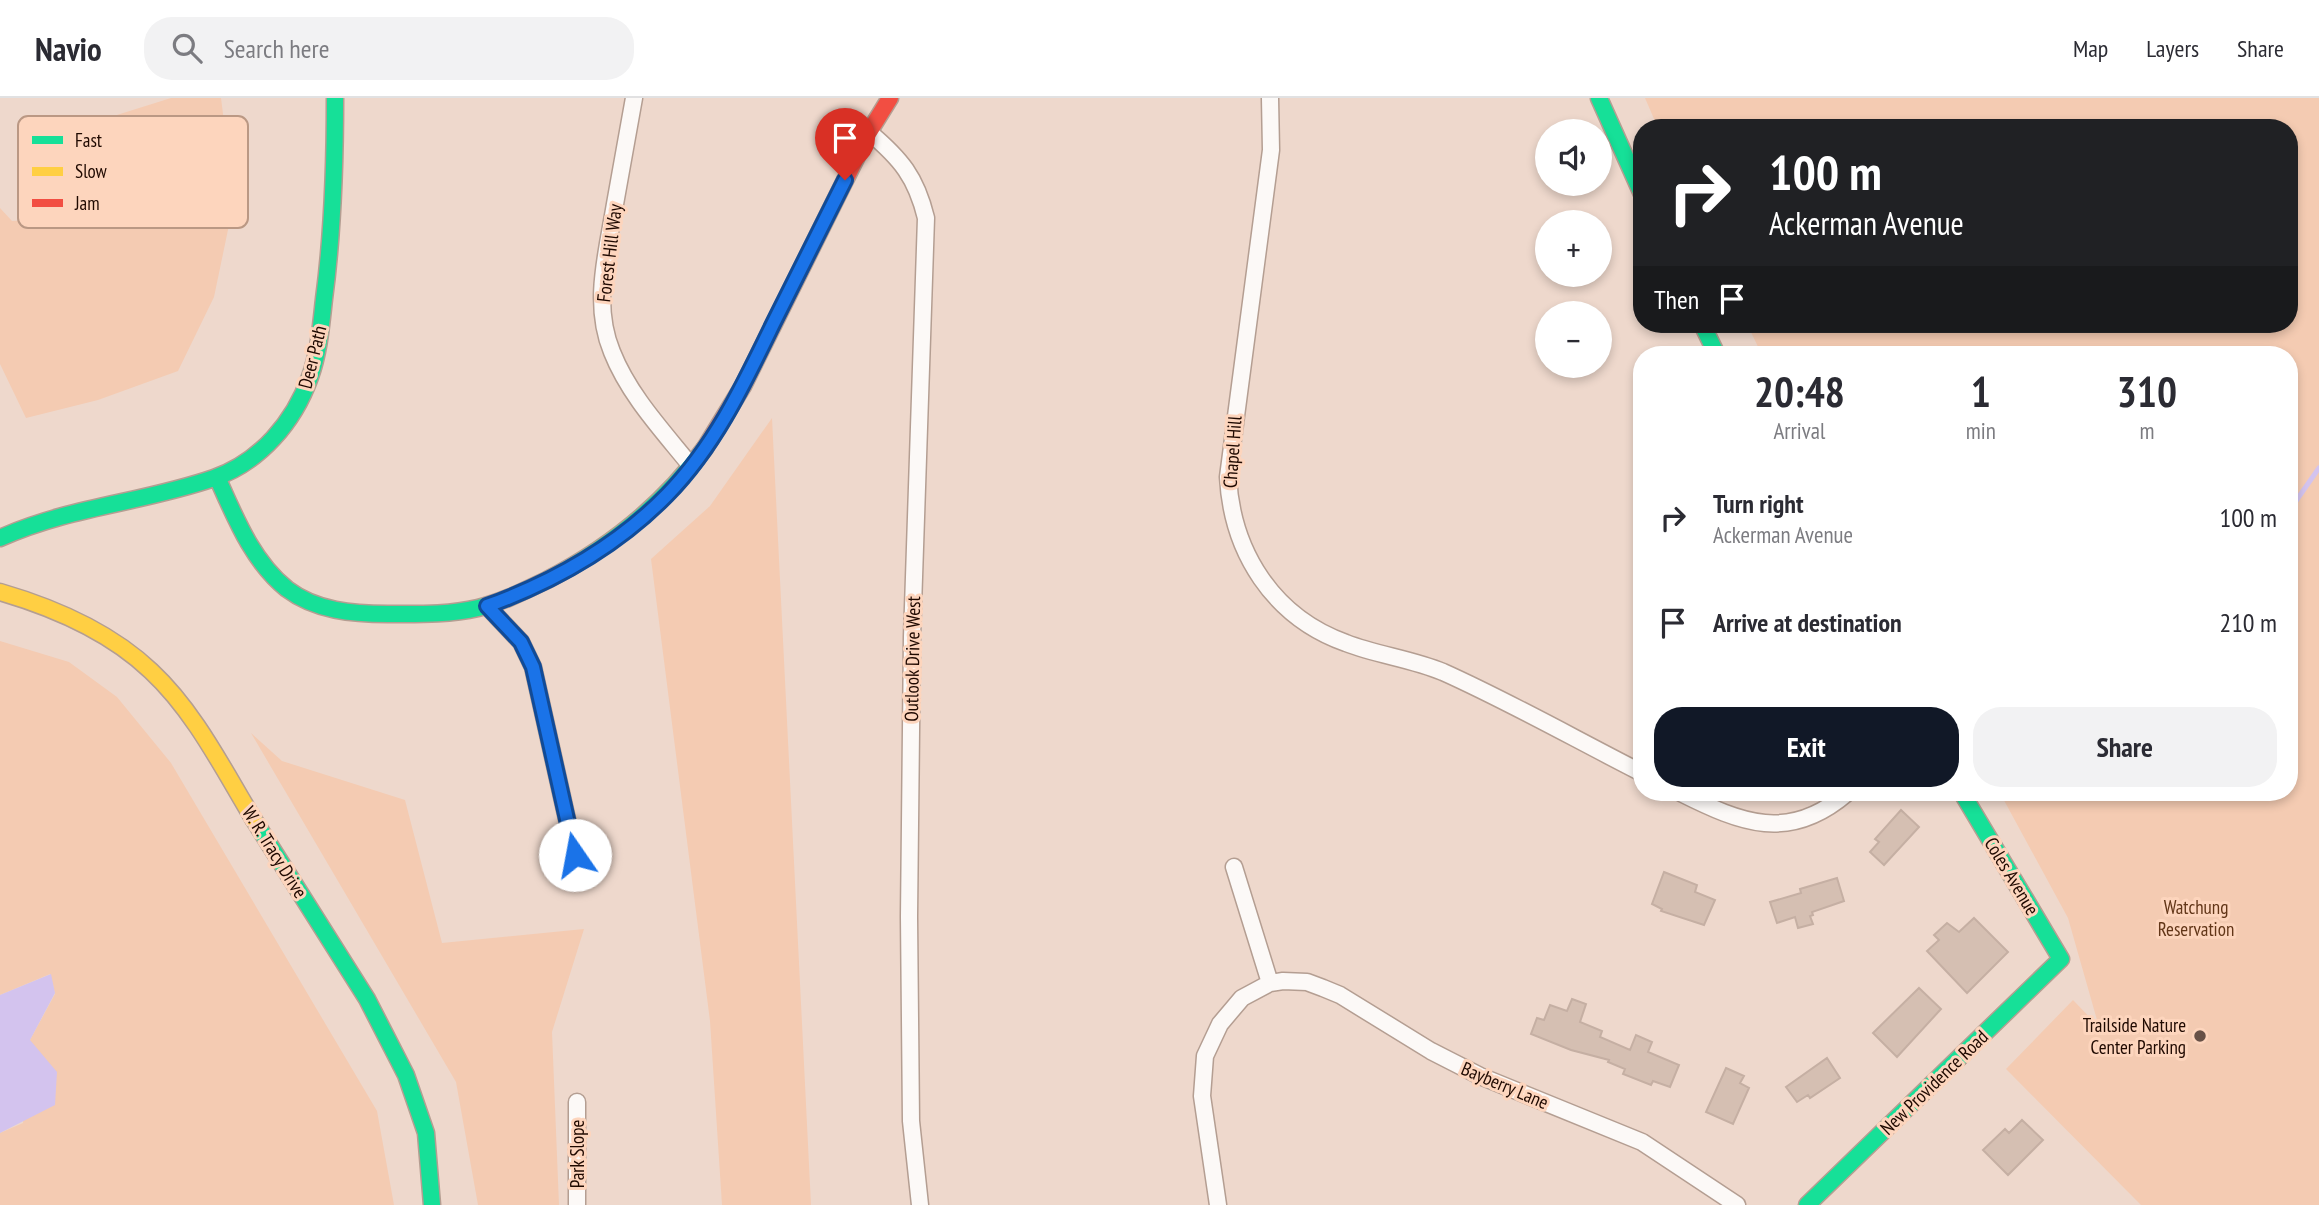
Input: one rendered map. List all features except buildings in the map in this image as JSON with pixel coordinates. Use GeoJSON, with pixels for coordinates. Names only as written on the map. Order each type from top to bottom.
{"type":"FeatureCollection","features":[{"type":"Feature","properties":{"kind":"street","name":"Deer Path"},"geometry":{"type":"LineString","coordinates":[[0,538],[41,520],[216,477],[235,468],[270,441],[296,410],[307,386],[319,345],[332,230],[335,98]]}},
{"type":"Feature","properties":{"kind":"street","name":"Forest Hill Way"},"geometry":{"type":"LineString","coordinates":[[634,98],[603,271],[601,305],[605,333],[620,370],[641,403],[691,466]]}},
{"type":"Feature","properties":{"kind":"street"},"geometry":{"type":"LineString","coordinates":[[216,477],[259,562],[282,586],[300,599],[335,610],[368,614],[444,613],[487,606],[547,579],[615,539],[652,509],[691,466],[728,413],[869,132],[890,98]]}},
{"type":"Feature","properties":{"kind":"street","name":"Chapel Hill"},"geometry":{"type":"LineString","coordinates":[[1270,98],[1271,150],[1228,477],[1236,531],[1251,565],[1273,595],[1293,614],[1316,630],[1349,645],[1441,671],[1633,768]]}},
{"type":"Feature","properties":{"kind":"street"},"geometry":{"type":"LineString","coordinates":[[1599,98],[1633,174]]}},
{"type":"Feature","properties":{"kind":"street","name":"Outlook Drive West"},"geometry":{"type":"LineString","coordinates":[[869,132],[894,154],[910,173],[920,194],[926,219],[912,637],[909,904],[911,1121],[920,1205]]}},
{"type":"Feature","properties":{"kind":"street","name":"W. R. Tracy Drive"},"geometry":{"type":"LineString","coordinates":[[0,592],[92,627],[123,648],[150,671],[197,728],[367,999],[392,1045],[411,1085],[424,1125],[431,1172],[432,1205]]}},
{"type":"Feature","properties":{"kind":"street"},"geometry":{"type":"LineString","coordinates":[[487,606],[516,636],[528,653],[533,667],[575,855]]}},
{"type":"Feature","properties":{"kind":"street"},"geometry":{"type":"LineString","coordinates":[[1697,801],[1732,818],[1756,823],[1780,823],[1816,814],[1835,801]]}},
{"type":"Feature","properties":{"kind":"street","name":"Coles Avenue"},"geometry":{"type":"LineString","coordinates":[[1967,801],[2061,959]]}},
{"type":"Feature","properties":{"kind":"street"},"geometry":{"type":"LineString","coordinates":[[1234,867],[1270,983]]}},
{"type":"Feature","properties":{"kind":"street","name":"New Providence Road"},"geometry":{"type":"LineString","coordinates":[[1807,1205],[2061,959]]}},
{"type":"Feature","properties":{"kind":"street","name":"Bayberry Lane"},"geometry":{"type":"LineString","coordinates":[[1218,1205],[1202,1096],[1205,1056],[1229,1011],[1242,998],[1270,983],[1307,982],[1340,995],[1431,1051],[1480,1076],[1642,1142],[1737,1205]]}},
{"type":"Feature","properties":{"kind":"street","name":"Park Slope"},"geometry":{"type":"LineString","coordinates":[[577,1102],[577,1205]]}},
{"type":"Feature","properties":{"kind":"green space"},"geometry":{"type":"Polygon","coordinates":[[[171,98],[221,98],[223,116],[114,116],[171,98]]]}},
{"type":"Feature","properties":{"kind":"green space","name":"Watchung Reservation"},"geometry":{"type":"Polygon","coordinates":[[[1645,98],[2319,98],[2319,1205],[2141,1205],[2006,1069],[2073,1000],[2099,1027],[2068,918],[2004,801],[2298,801],[2298,346],[1758,346],[1751,333],[2298,333],[2298,119],[1654,119],[1645,98]]]}},
{"type":"Feature","properties":{"kind":"green space"},"geometry":{"type":"Polygon","coordinates":[[[0,208],[12,221],[18,221],[18,228],[228,228],[214,297],[178,371],[98,400],[26,418],[0,364],[0,208]]]}},
{"type":"Feature","properties":{"kind":"green space"},"geometry":{"type":"Polygon","coordinates":[[[772,418],[811,1205],[722,1205],[710,1021],[651,559],[710,506],[772,418]]]}},
{"type":"Feature","properties":{"kind":"green space"},"geometry":{"type":"Polygon","coordinates":[[[0,641],[69,662],[117,697],[171,763],[377,1111],[394,1205],[0,1205],[0,1133],[23,1123],[30,1040],[55,994],[50,974],[0,995],[0,641]]]}},
{"type":"Feature","properties":{"kind":"green space"},"geometry":{"type":"Polygon","coordinates":[[[251,733],[282,761],[405,800],[442,943],[584,929],[552,1032],[559,1205],[478,1205],[456,1082],[251,733]]]}},
{"type":"Feature","properties":{"kind":"shaded area"},"geometry":{"type":"Polygon","coordinates":[[[51,974],[55,993],[30,1040],[57,1072],[55,1105],[0,1133],[0,995],[51,974]]]}},
{"type":"Feature","properties":{"kind":"waterway"},"geometry":{"type":"LineString","coordinates":[[2298,498],[2319,468]]}},
{"type":"Feature","properties":{"kind":"traffic: fast"},"geometry":{"type":"LineString","coordinates":[[0,538],[54,519],[214,478],[246,462],[285,425],[310,377],[319,339],[331,224],[335,98]]}},
{"type":"Feature","properties":{"kind":"traffic: fast"},"geometry":{"type":"LineString","coordinates":[[1599,98],[1633,174]]}},
{"type":"Feature","properties":{"kind":"traffic: fast"},"geometry":{"type":"LineString","coordinates":[[1706,333],[1713,346]]}},
{"type":"Feature","properties":{"kind":"traffic: fast"},"geometry":{"type":"LineString","coordinates":[[217,477],[254,552],[275,578],[298,596],[322,607],[348,612],[444,613],[478,608],[505,599],[547,580],[592,554],[653,506],[689,469],[705,448]]}},
{"type":"Feature","properties":{"kind":"traffic: fast"},"geometry":{"type":"LineString","coordinates":[[1807,1205],[2061,959],[1967,801]]}},
{"type":"Feature","properties":{"kind":"traffic: fast"},"geometry":{"type":"LineString","coordinates":[[254,820],[367,999],[406,1075],[426,1133],[432,1205]]}},
{"type":"Feature","properties":{"kind":"traffic: slow"},"geometry":{"type":"LineString","coordinates":[[0,592],[41,605],[80,622],[117,644],[151,671],[195,723],[254,820]]}},
{"type":"Feature","properties":{"kind":"traffic: jam"},"geometry":{"type":"LineString","coordinates":[[705,448],[743,386],[869,132],[890,98]]}},
{"type":"Feature","properties":{"kind":"place","name":"Trailside Nature Center Parking"},"geometry":{"type":"Point","coordinates":[2200,1036]}},
{"type":"Feature","properties":{"kind":"route"},"geometry":{"type":"LineString","coordinates":[[575,855],[533,667],[528,653],[512,630],[487,606],[558,574],[615,539],[644,517],[691,466],[728,413],[845,180]]}}]}
